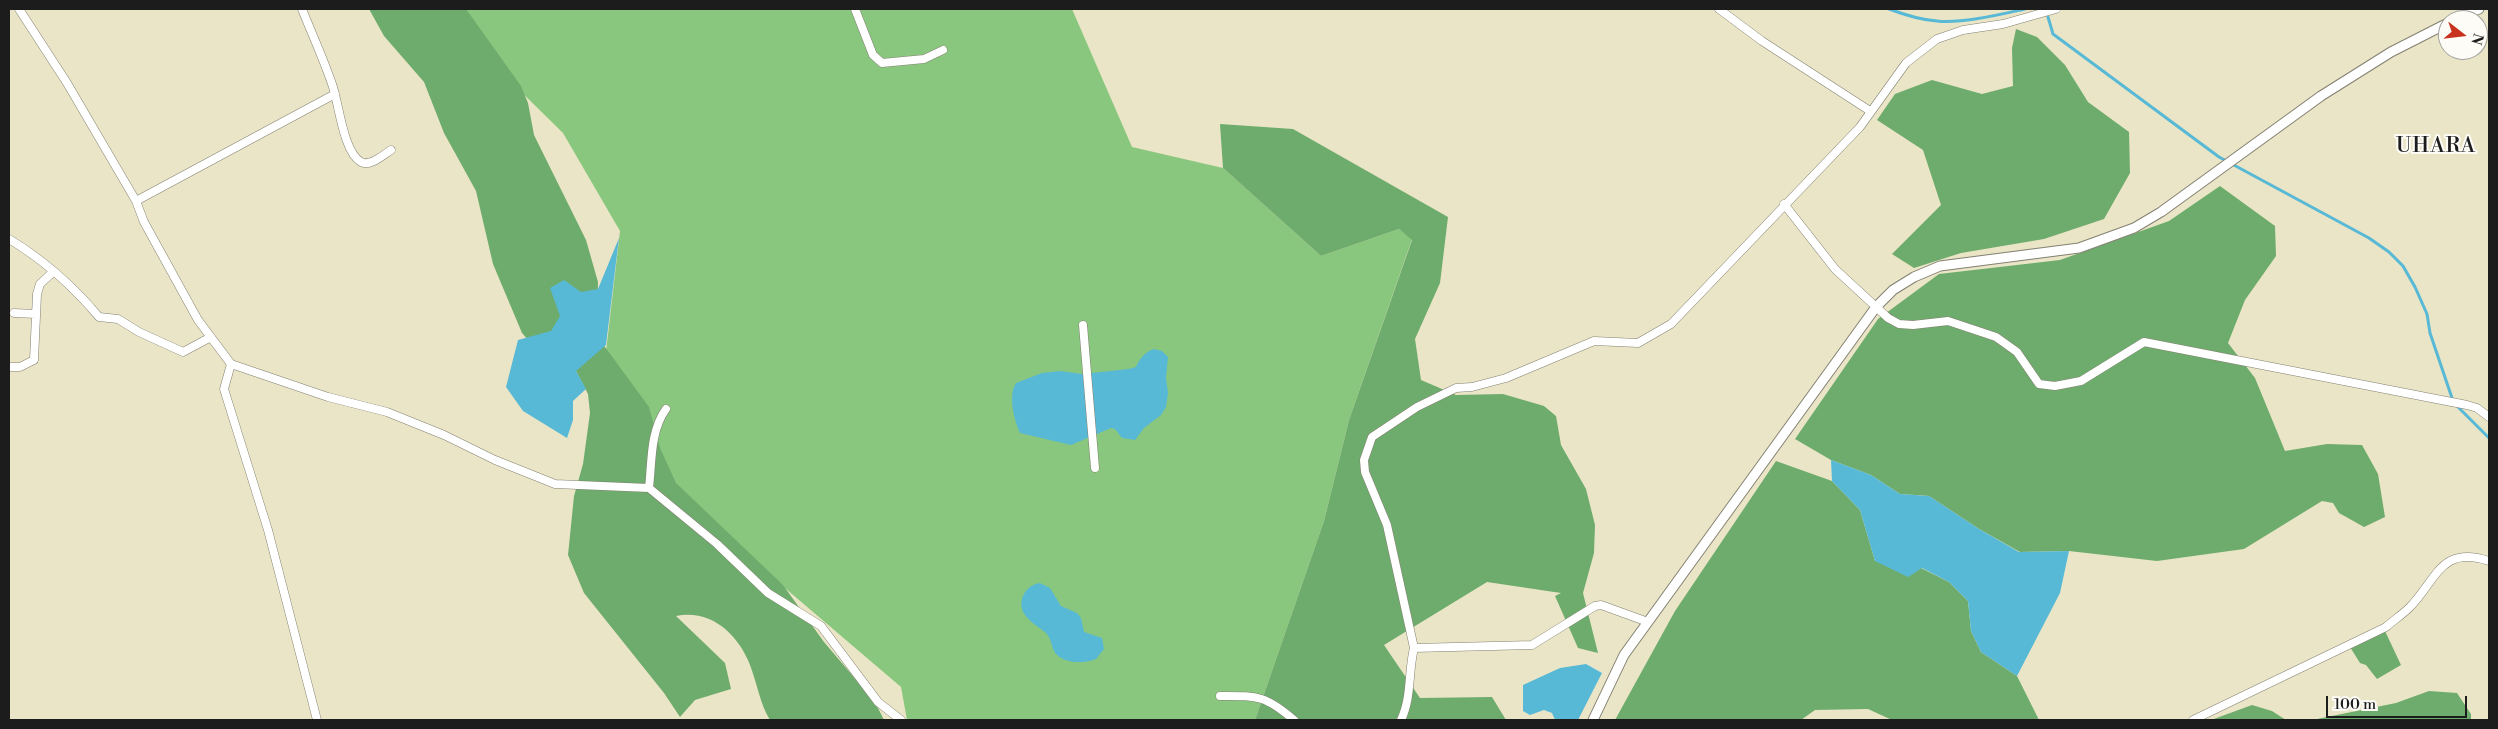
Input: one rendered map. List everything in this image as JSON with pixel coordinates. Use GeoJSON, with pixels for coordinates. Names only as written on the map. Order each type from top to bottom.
{"type":"FeatureCollection","features":[{"type":"Feature","properties":{"kind":"street"},"geometry":{"type":"LineString","coordinates":[[19,9],[67,83],[136,201],[144,222],[198,320],[230,364],[328,397],[387,412],[444,435],[495,460],[555,484],[649,488],[717,544],[768,592],[821,626],[878,702],[901,720]]}},
{"type":"Feature","properties":{"kind":"street"},"geometry":{"type":"LineString","coordinates":[[302,9],[335,94],[346,139],[355,158],[362,163],[370,163],[391,150]]}},
{"type":"Feature","properties":{"kind":"street"},"geometry":{"type":"LineString","coordinates":[[855,9],[873,55],[882,63],[924,59],[943,50]]}},
{"type":"Feature","properties":{"kind":"street"},"geometry":{"type":"LineString","coordinates":[[1719,9],[1762,41],[1870,111]]}},
{"type":"Feature","properties":{"kind":"street"},"geometry":{"type":"LineString","coordinates":[[1401,720],[1412,682],[1411,661],[1414,648],[1387,525],[1365,472],[1364,460],[1372,437],[1417,407],[1456,388],[1472,387],[1506,378],[1594,341],[1638,343],[1662,331],[1671,324],[1784,204],[1860,127],[1906,63],[1937,39],[1963,30],[2003,24],[2056,9]]}},
{"type":"Feature","properties":{"kind":"street"},"geometry":{"type":"LineString","coordinates":[[1592,720],[1624,655],[1876,307],[1893,290],[1914,277],[1940,266],[2079,248],[2134,228],[2161,212],[2321,96],[2391,52],[2438,28]]}},
{"type":"Feature","properties":{"kind":"street"},"geometry":{"type":"LineString","coordinates":[[136,201],[335,94]]}},
{"type":"Feature","properties":{"kind":"street"},"geometry":{"type":"LineString","coordinates":[[1784,204],[1835,268],[1876,307],[1899,324],[1913,325],[1948,320],[1996,337],[2017,352],[2039,384],[2054,386],[2081,380],[2144,342],[2461,404],[2477,408],[2489,417]]}},
{"type":"Feature","properties":{"kind":"street"},"geometry":{"type":"LineString","coordinates":[[9,239],[53,272],[86,301],[99,317],[118,319],[139,332],[183,352],[211,337]]}},
{"type":"Feature","properties":{"kind":"street"},"geometry":{"type":"LineString","coordinates":[[9,367],[20,367],[34,360],[37,294],[40,284],[53,272]]}},
{"type":"Feature","properties":{"kind":"street"},"geometry":{"type":"LineString","coordinates":[[14,313],[36,314]]}},
{"type":"Feature","properties":{"kind":"street"},"geometry":{"type":"LineString","coordinates":[[1084,325],[1095,468]]}},
{"type":"Feature","properties":{"kind":"street"},"geometry":{"type":"LineString","coordinates":[[230,364],[224,389],[268,530],[317,720]]}},
{"type":"Feature","properties":{"kind":"street"},"geometry":{"type":"LineString","coordinates":[[649,488],[654,436],[659,418],[666,409]]}},
{"type":"Feature","properties":{"kind":"street"},"geometry":{"type":"LineString","coordinates":[[2193,720],[2386,626],[2410,607],[2444,564],[2466,557],[2489,560]]}},
{"type":"Feature","properties":{"kind":"street"},"geometry":{"type":"LineString","coordinates":[[1414,648],[1532,645],[1601,605],[1648,622]]}},
{"type":"Feature","properties":{"kind":"street"},"geometry":{"type":"LineString","coordinates":[[1220,696],[1256,696],[1279,707],[1294,720]]}},
{"type":"Feature","properties":{"kind":"green space"},"geometry":{"type":"Polygon","coordinates":[[[369,9],[466,9],[521,86],[528,103],[534,135],[586,240],[598,282],[597,336],[649,407],[660,448],[676,483],[783,585],[824,642],[875,702],[884,720],[770,720],[761,700],[750,665],[738,643],[722,626],[712,620],[701,616],[689,615],[676,616],[725,663],[731,689],[695,700],[680,717],[664,693],[584,593],[568,555],[574,496],[583,464],[590,413],[588,394],[576,371],[548,363],[522,333],[493,264],[476,191],[444,133],[424,82],[384,36],[369,9]]]}},
{"type":"Feature","properties":{"kind":"green space"},"geometry":{"type":"Polygon","coordinates":[[[437,9],[1072,9],[1132,147],[1223,168],[1321,256],[1399,229],[1412,239],[1349,420],[1324,521],[1255,720],[907,720],[901,687],[663,484],[604,369],[620,231],[563,133],[437,9]]]}},
{"type":"Feature","properties":{"kind":"green space"},"geometry":{"type":"Polygon","coordinates":[[[2016,29],[2037,37],[2065,65],[2088,102],[2129,132],[2130,173],[2104,219],[2044,239],[1961,253],[1914,268],[1892,254],[1941,205],[1923,150],[1877,120],[1895,94],[1932,80],[1982,94],[2013,86],[2012,48],[2016,29]]]}},
{"type":"Feature","properties":{"kind":"green space"},"geometry":{"type":"Polygon","coordinates":[[[1220,124],[1293,129],[1448,217],[1440,283],[1415,339],[1421,380],[1456,395],[1503,394],[1544,406],[1556,416],[1561,445],[1586,489],[1595,525],[1594,553],[1583,593],[1598,653],[1578,648],[1555,596],[1561,593],[1487,582],[1384,645],[1420,698],[1492,697],[1506,720],[1255,720],[1324,521],[1349,420],[1412,240],[1399,229],[1321,256],[1223,168],[1220,124]]]}},
{"type":"Feature","properties":{"kind":"green space"},"geometry":{"type":"Polygon","coordinates":[[[2220,186],[2275,226],[2276,256],[2245,300],[2228,343],[2255,378],[2285,451],[2327,444],[2362,445],[2378,474],[2385,517],[2364,527],[2339,513],[2333,503],[2322,501],[2244,549],[2157,561],[2069,551],[2020,552],[1979,529],[1929,496],[1900,494],[1871,475],[1831,460],[1795,439],[1878,319],[1939,274],[2060,260],[2169,221],[2220,186]]]}},
{"type":"Feature","properties":{"kind":"green space"},"geometry":{"type":"Polygon","coordinates":[[[1776,461],[1832,481],[1860,510],[1875,561],[1921,568],[1949,582],[1968,601],[1971,631],[1981,652],[2017,676],[2039,720],[1892,720],[1868,709],[1815,710],[1801,720],[1615,720],[1675,611],[1776,461]]]}},
{"type":"Feature","properties":{"kind":"green space"},"geometry":{"type":"Polygon","coordinates":[[[2385,631],[2401,665],[2377,679],[2366,665],[2360,663],[2350,647],[2385,631]]]}},
{"type":"Feature","properties":{"kind":"green space"},"geometry":{"type":"Polygon","coordinates":[[[2429,691],[2457,693],[2471,714],[2471,720],[2312,720],[2396,703],[2429,691]]]}},
{"type":"Feature","properties":{"kind":"green space"},"geometry":{"type":"Polygon","coordinates":[[[2252,705],[2272,711],[2286,720],[2211,720],[2252,705]]]}},
{"type":"Feature","properties":{"kind":"water"},"geometry":{"type":"Polygon","coordinates":[[[619,238],[606,345],[576,371],[586,389],[573,401],[573,420],[567,438],[523,411],[506,387],[518,340],[551,331],[560,316],[550,288],[564,280],[581,292],[598,289],[619,238]]]}},
{"type":"Feature","properties":{"kind":"water"},"geometry":{"type":"Polygon","coordinates":[[[1154,349],[1162,351],[1168,357],[1166,407],[1161,415],[1144,428],[1135,440],[1122,438],[1115,429],[1111,428],[1071,445],[1020,433],[1012,401],[1012,394],[1016,383],[1042,373],[1060,371],[1082,374],[1129,369],[1136,367],[1143,356],[1154,349]]]}},
{"type":"Feature","properties":{"kind":"water"},"geometry":{"type":"Polygon","coordinates":[[[1831,460],[1871,475],[1900,494],[1929,496],[1979,529],[2019,552],[2069,551],[2060,593],[2017,676],[1981,652],[1971,631],[1968,601],[1949,582],[1922,568],[1908,577],[1875,561],[1860,510],[1832,481],[1831,460]]]}},
{"type":"Feature","properties":{"kind":"water"},"geometry":{"type":"Polygon","coordinates":[[[1040,583],[1050,588],[1061,606],[1077,613],[1081,618],[1084,632],[1102,638],[1104,649],[1096,659],[1085,662],[1073,662],[1057,655],[1046,633],[1032,623],[1025,615],[1021,605],[1024,595],[1030,587],[1040,583]]]}},
{"type":"Feature","properties":{"kind":"water"},"geometry":{"type":"Polygon","coordinates":[[[1586,664],[1602,673],[1578,720],[1555,720],[1552,713],[1544,710],[1530,715],[1523,711],[1523,685],[1560,668],[1586,664]]]}},
{"type":"Feature","properties":{"kind":"waterway"},"geometry":{"type":"LineString","coordinates":[[1889,9],[1919,18],[1947,22],[1981,18],[2025,9]]}},
{"type":"Feature","properties":{"kind":"waterway"},"geometry":{"type":"LineString","coordinates":[[2048,17],[2053,34],[2219,157],[2369,238],[2389,252],[2403,266],[2427,314],[2430,333],[2453,401]]}},
{"type":"Feature","properties":{"kind":"waterway"},"geometry":{"type":"LineString","coordinates":[[2457,406],[2489,438]]}},
{"type":"Feature","properties":{"kind":"district","name":"UHARA"},"geometry":{"type":"Point","coordinates":[2436,147]}}]}
